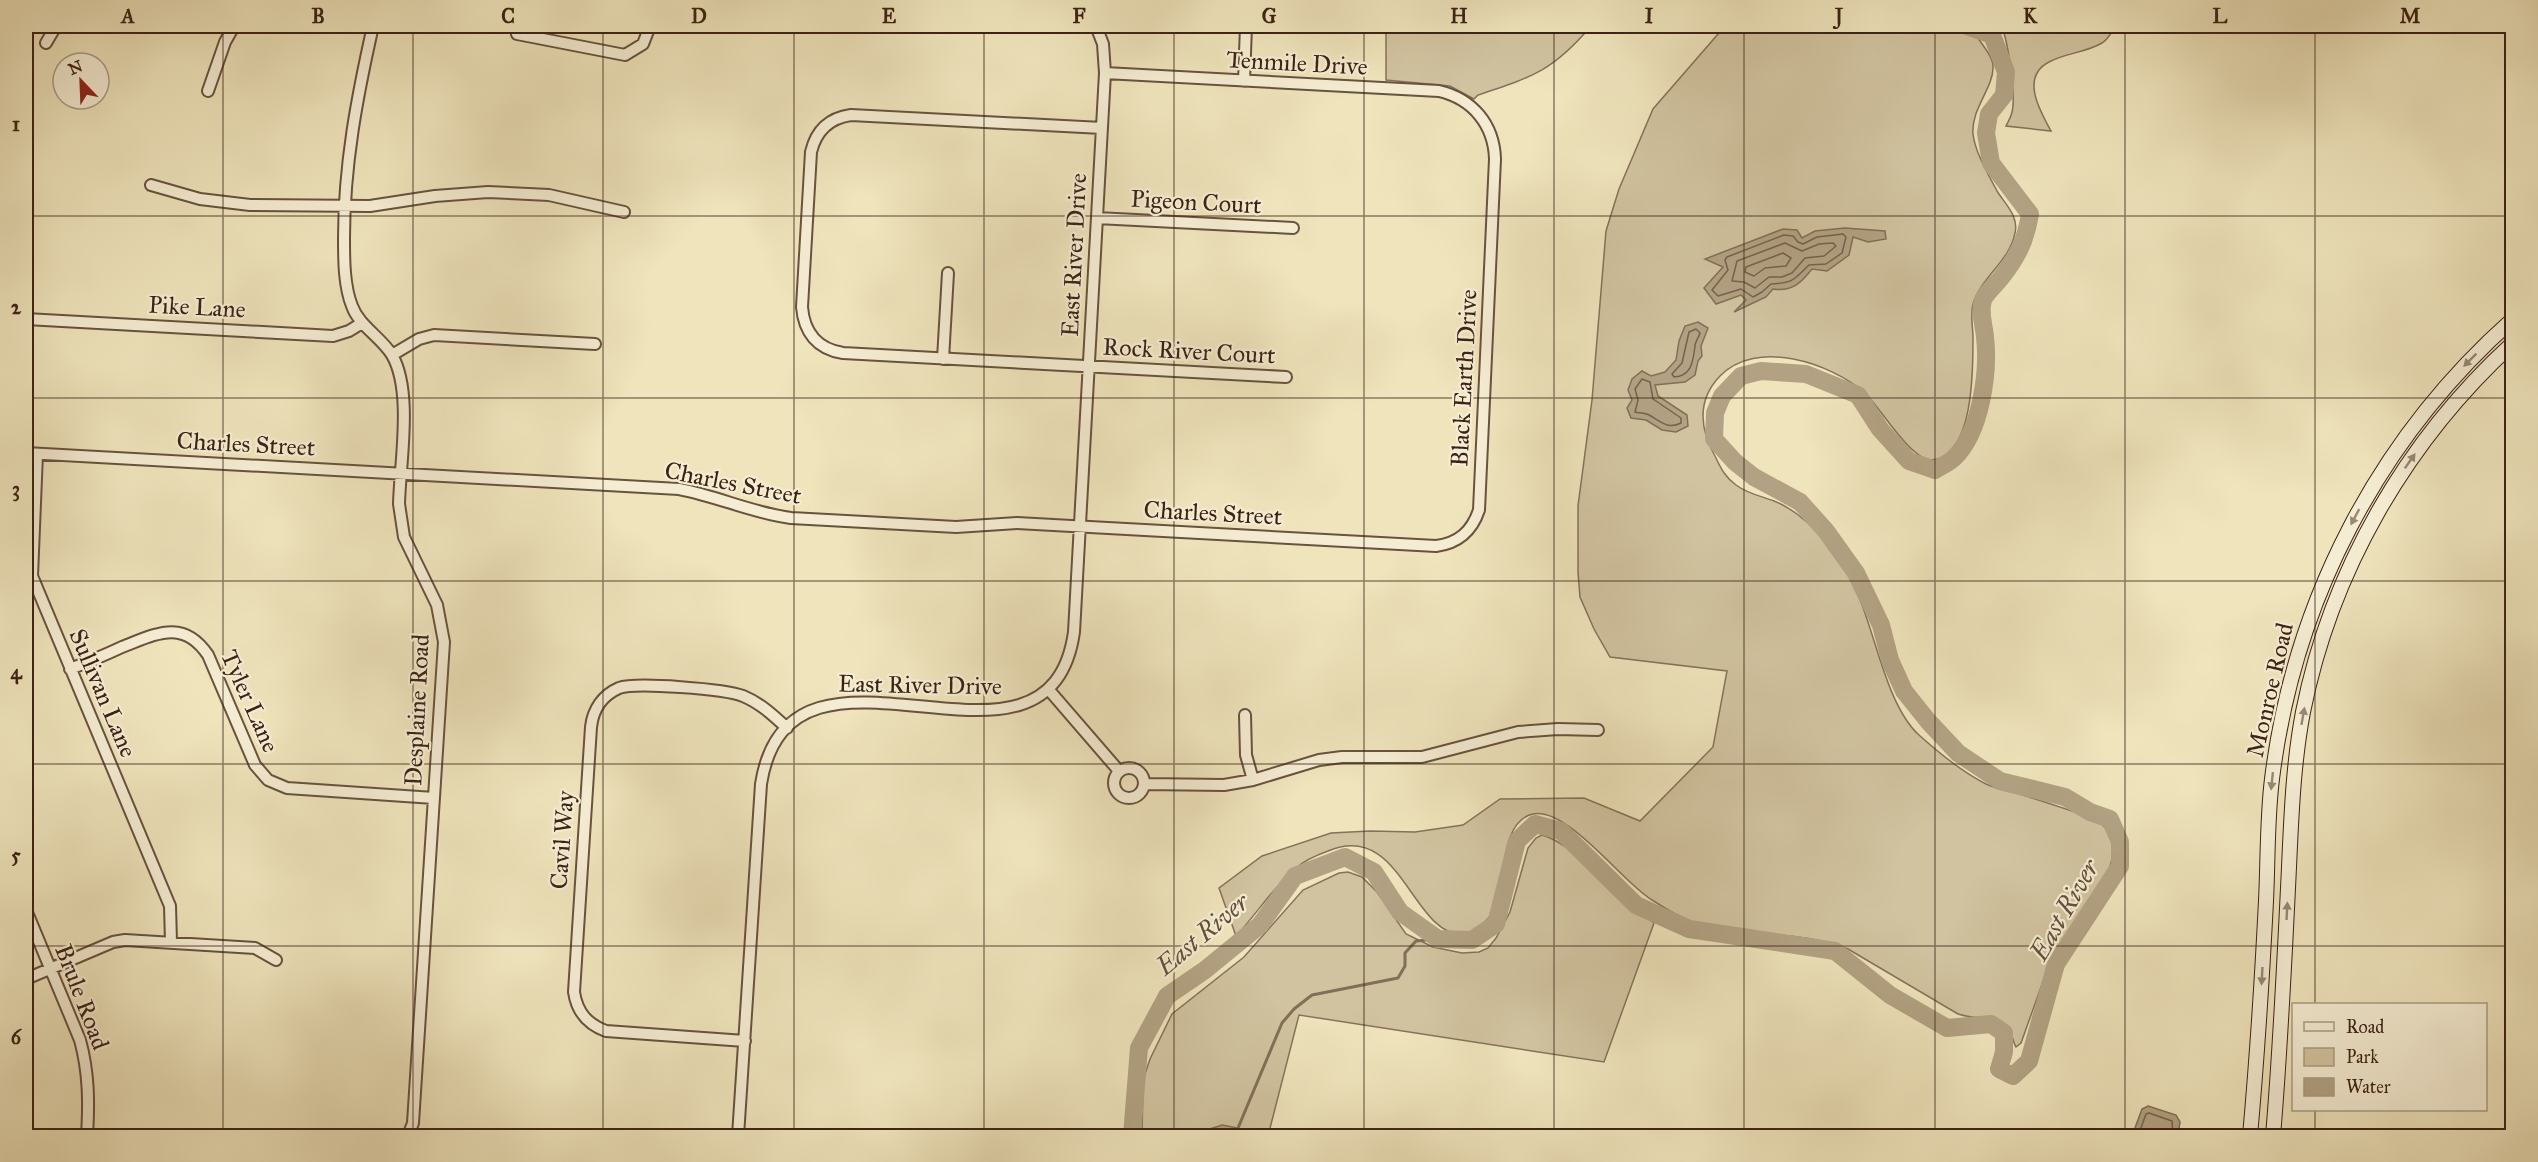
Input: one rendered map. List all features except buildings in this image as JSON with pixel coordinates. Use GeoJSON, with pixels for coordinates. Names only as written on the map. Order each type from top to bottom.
{"type":"FeatureCollection","features":[{"type":"Feature","properties":{"kind":"main road","name":"Monroe Road"},"geometry":{"type":"LineString","coordinates":[[2250,1137],[2258,1045],[2272,780],[2284,712],[2302,643],[2326,577],[2372,484],[2398,446],[2439,395],[2512,320]]}},
{"type":"Feature","properties":{"kind":"main road","name":"Monroe Road"},"geometry":{"type":"LineString","coordinates":[[2273,1137],[2280,1052],[2293,786],[2303,713],[2319,648],[2343,584],[2389,492],[2440,422],[2512,344]]}},
{"type":"Feature","properties":{"kind":"street"},"geometry":{"type":"LineString","coordinates":[[46,43],[56,26]]}},
{"type":"Feature","properties":{"kind":"street"},"geometry":{"type":"LineString","coordinates":[[208,91],[225,42],[234,26]]}},
{"type":"Feature","properties":{"kind":"street","name":"Desplaine Road"},"geometry":{"type":"LineString","coordinates":[[373,26],[354,111],[348,153],[344,207],[346,270],[352,306],[362,323],[392,355],[401,378],[404,399],[399,504],[404,537],[416,566],[429,587],[442,624],[444,654],[412,1123],[408,1137]]}},
{"type":"Feature","properties":{"kind":"street"},"geometry":{"type":"LineString","coordinates":[[517,34],[625,55],[643,44],[650,26]]}},
{"type":"Feature","properties":{"kind":"street","name":"East River Drive"},"geometry":{"type":"LineString","coordinates":[[738,1137],[761,784],[769,754],[787,728],[812,710],[842,702],[1006,709],[1032,702],[1060,678],[1071,654],[1105,73],[1103,44],[1096,26]]}},
{"type":"Feature","properties":{"kind":"street"},"geometry":{"type":"LineString","coordinates":[[1244,81],[1246,26]]}},
{"type":"Feature","properties":{"kind":"street","name":"Tenmile Drive"},"geometry":{"type":"LineString","coordinates":[[1105,73],[1439,91],[1468,103],[1480,115]]}},
{"type":"Feature","properties":{"kind":"street","name":"Rock River Court"},"geometry":{"type":"LineString","coordinates":[[1102,128],[851,115],[835,119],[826,125],[816,136],[811,152],[802,307],[803,318],[811,336],[826,349],[836,352],[1286,377]]}},
{"type":"Feature","properties":{"kind":"street","name":"Black Earth Drive"},"geometry":{"type":"LineString","coordinates":[[1359,542],[1444,545],[1466,534],[1479,510],[1494,159],[1492,140],[1480,115]]}},
{"type":"Feature","properties":{"kind":"street"},"geometry":{"type":"LineString","coordinates":[[151,185],[175,193],[226,203],[370,206],[465,193],[499,192],[549,195],[624,212]]}},
{"type":"Feature","properties":{"kind":"street","name":"Pigeon Court"},"geometry":{"type":"LineString","coordinates":[[1097,218],[1293,228]]}},
{"type":"Feature","properties":{"kind":"street"},"geometry":{"type":"LineString","coordinates":[[943,358],[948,273]]}},
{"type":"Feature","properties":{"kind":"street","name":"Pike Lane"},"geometry":{"type":"LineString","coordinates":[[26,319],[333,336],[349,331],[362,323]]}},
{"type":"Feature","properties":{"kind":"street"},"geometry":{"type":"LineString","coordinates":[[392,355],[420,339],[434,335],[595,344]]}},
{"type":"Feature","properties":{"kind":"street","name":"Charles Street"},"geometry":{"type":"LineString","coordinates":[[31,453],[679,489],[702,493],[760,513],[791,518],[956,528],[1017,523],[1359,542]]}},
{"type":"Feature","properties":{"kind":"street","name":"Sullivan Lane"},"geometry":{"type":"LineString","coordinates":[[31,453],[32,576],[170,906],[171,942]]}},
{"type":"Feature","properties":{"kind":"street","name":"Tyler Lane"},"geometry":{"type":"LineString","coordinates":[[70,669],[158,633],[168,631],[188,635],[208,654],[255,765],[268,780],[287,788],[434,798]]}},
{"type":"Feature","properties":{"kind":"street","name":"Cavil Way"},"geometry":{"type":"LineString","coordinates":[[745,1041],[606,1031],[590,1023],[579,1009],[574,992],[591,727],[597,708],[603,699],[618,689],[633,686],[740,694],[766,709],[787,728]]}},
{"type":"Feature","properties":{"kind":"street"},"geometry":{"type":"LineString","coordinates":[[1048,690],[1119,771]]}},
{"type":"Feature","properties":{"kind":"street"},"geometry":{"type":"LineString","coordinates":[[1245,715],[1246,755],[1253,780]]}},
{"type":"Feature","properties":{"kind":"street"},"geometry":{"type":"LineString","coordinates":[[1145,784],[1224,785],[1253,780],[1319,760],[1422,757],[1518,732],[1558,729],[1598,730]]}},
{"type":"Feature","properties":{"kind":"street"},"geometry":{"type":"LineString","coordinates":[[1131,768],[1141,772],[1145,784],[1142,793],[1133,798],[1122,797],[1115,790],[1114,779],[1119,771],[1131,768]]}},
{"type":"Feature","properties":{"kind":"street","name":"Brule Road"},"geometry":{"type":"LineString","coordinates":[[26,910],[80,1040],[88,1080],[87,1137]]}},
{"type":"Feature","properties":{"kind":"street"},"geometry":{"type":"LineString","coordinates":[[26,979],[113,942],[125,940],[255,948],[276,960]]}},
{"type":"Feature","properties":{"kind":"green space"},"geometry":{"type":"Polygon","coordinates":[[[1381,26],[1591,26],[1553,63],[1513,83],[1478,95],[1474,99],[1450,86],[1386,80],[1386,31],[1381,26]]]}},
{"type":"Feature","properties":{"kind":"green space"},"geometry":{"type":"Polygon","coordinates":[[[1725,26],[1911,26],[1954,31],[1978,38],[1992,60],[1992,76],[1975,116],[1973,134],[1982,163],[2010,210],[2016,227],[2012,243],[2002,261],[1982,285],[1973,304],[1971,389],[1963,428],[1956,444],[1946,455],[1932,460],[1924,458],[1896,432],[1865,393],[1833,372],[1793,359],[1753,358],[1735,365],[1720,376],[1712,386],[1707,395],[1703,416],[1706,437],[1722,470],[1729,479],[1745,491],[1780,504],[1798,515],[1818,533],[1839,560],[1863,607],[1882,667],[1898,705],[1919,735],[1951,762],[1986,784],[2097,820],[2110,837],[2113,850],[2108,872],[2050,962],[2021,1043],[2016,1047],[2005,1025],[1993,1020],[1958,1014],[1848,949],[1811,939],[1715,927],[1679,916],[1640,891],[1578,833],[1547,815],[1533,814],[1522,819],[1514,829],[1508,842],[1492,914],[1479,927],[1465,935],[1445,930],[1430,917],[1389,864],[1373,851],[1353,846],[1328,851],[1300,865],[1280,884],[1236,936],[1219,888],[1262,856],[1331,833],[1415,832],[1463,825],[1500,799],[1584,798],[1640,821],[1713,747],[1727,671],[1610,657],[1580,597],[1578,506],[1592,400],[1606,231],[1619,189],[1653,109],[1725,26]]]}},
{"type":"Feature","properties":{"kind":"green space"},"geometry":{"type":"Polygon","coordinates":[[[2001,26],[2116,26],[2102,43],[2055,59],[2040,68],[2034,85],[2035,95],[2051,131],[2006,126],[2012,112],[2013,94],[2009,55],[2001,26]]]}},
{"type":"Feature","properties":{"kind":"green space"},"geometry":{"type":"Polygon","coordinates":[[[1542,835],[1570,851],[1614,893],[1654,923],[1604,1062],[1299,1015],[1268,1136],[1142,1136],[1143,1080],[1150,1059],[1172,1014],[1244,957],[1303,890],[1339,873],[1348,872],[1362,877],[1377,892],[1406,934],[1433,947],[1462,953],[1479,952],[1488,948],[1496,938],[1510,912],[1528,848],[1536,838],[1542,835]]]}},
{"type":"Feature","properties":{"kind":"water"},"geometry":{"type":"Polygon","coordinates":[[[1845,228],[1885,231],[1886,239],[1868,242],[1853,237],[1849,255],[1827,271],[1812,269],[1791,288],[1773,289],[1766,297],[1734,312],[1746,300],[1741,295],[1716,304],[1704,288],[1723,267],[1705,259],[1783,229],[1797,230],[1802,238],[1815,231],[1845,228]]]}},
{"type":"Feature","properties":{"kind":"water"},"geometry":{"type":"Polygon","coordinates":[[[1698,322],[1708,328],[1701,346],[1702,356],[1698,361],[1695,375],[1685,382],[1655,385],[1658,396],[1687,415],[1688,426],[1676,432],[1662,430],[1646,420],[1631,418],[1627,408],[1632,400],[1628,390],[1632,379],[1642,371],[1651,376],[1665,372],[1676,360],[1679,341],[1685,326],[1698,322]]]}},
{"type":"Feature","properties":{"kind":"water"},"geometry":{"type":"Polygon","coordinates":[[[2148,1106],[2176,1115],[2180,1122],[2178,1136],[2132,1136],[2142,1109],[2148,1106]]]}},
{"type":"Feature","properties":{"kind":"water"},"geometry":{"type":"Polygon","coordinates":[[[1222,1125],[1238,1128],[1236,1136],[1205,1136],[1210,1129],[1222,1125]]]}},
{"type":"Feature","properties":{"kind":"waterway","name":"East River"},"geometry":{"type":"LineString","coordinates":[[1132,1136],[1139,1048],[1167,996],[1205,970],[1260,925],[1295,876],[1345,857],[1374,872],[1400,912],[1438,939],[1472,940],[1496,924],[1517,841],[1535,824],[1561,831],[1636,905],[1689,929],[1835,951],[1890,995],[1947,1028],[1991,1024],[2004,1033],[2004,1052],[1999,1069],[2013,1076],[2029,1061],[2056,964],[2120,866],[2120,842],[2110,819],[2090,812],[2065,797],[2000,781],[1958,753],[1904,691],[1890,660],[1881,625],[1856,573],[1826,531],[1800,502],[1754,477],[1735,462],[1714,439],[1715,413],[1722,396],[1741,376],[1761,371],[1806,374],[1858,395],[1880,429],[1909,461],[1935,470],[1952,460],[1963,447],[1977,418],[1984,384],[1986,351],[1982,314],[1983,300],[2016,256],[2026,232],[2030,214],[1991,163],[1986,133],[1989,114],[2004,95],[2006,72],[1992,35],[1967,26]]}},
{"type":"Feature","properties":{"kind":"waterway"},"geometry":{"type":"LineString","coordinates":[[1238,1128],[1282,1023],[1294,1009],[1312,995],[1398,978],[1405,966],[1405,953],[1416,941],[1438,939]]}}]}
